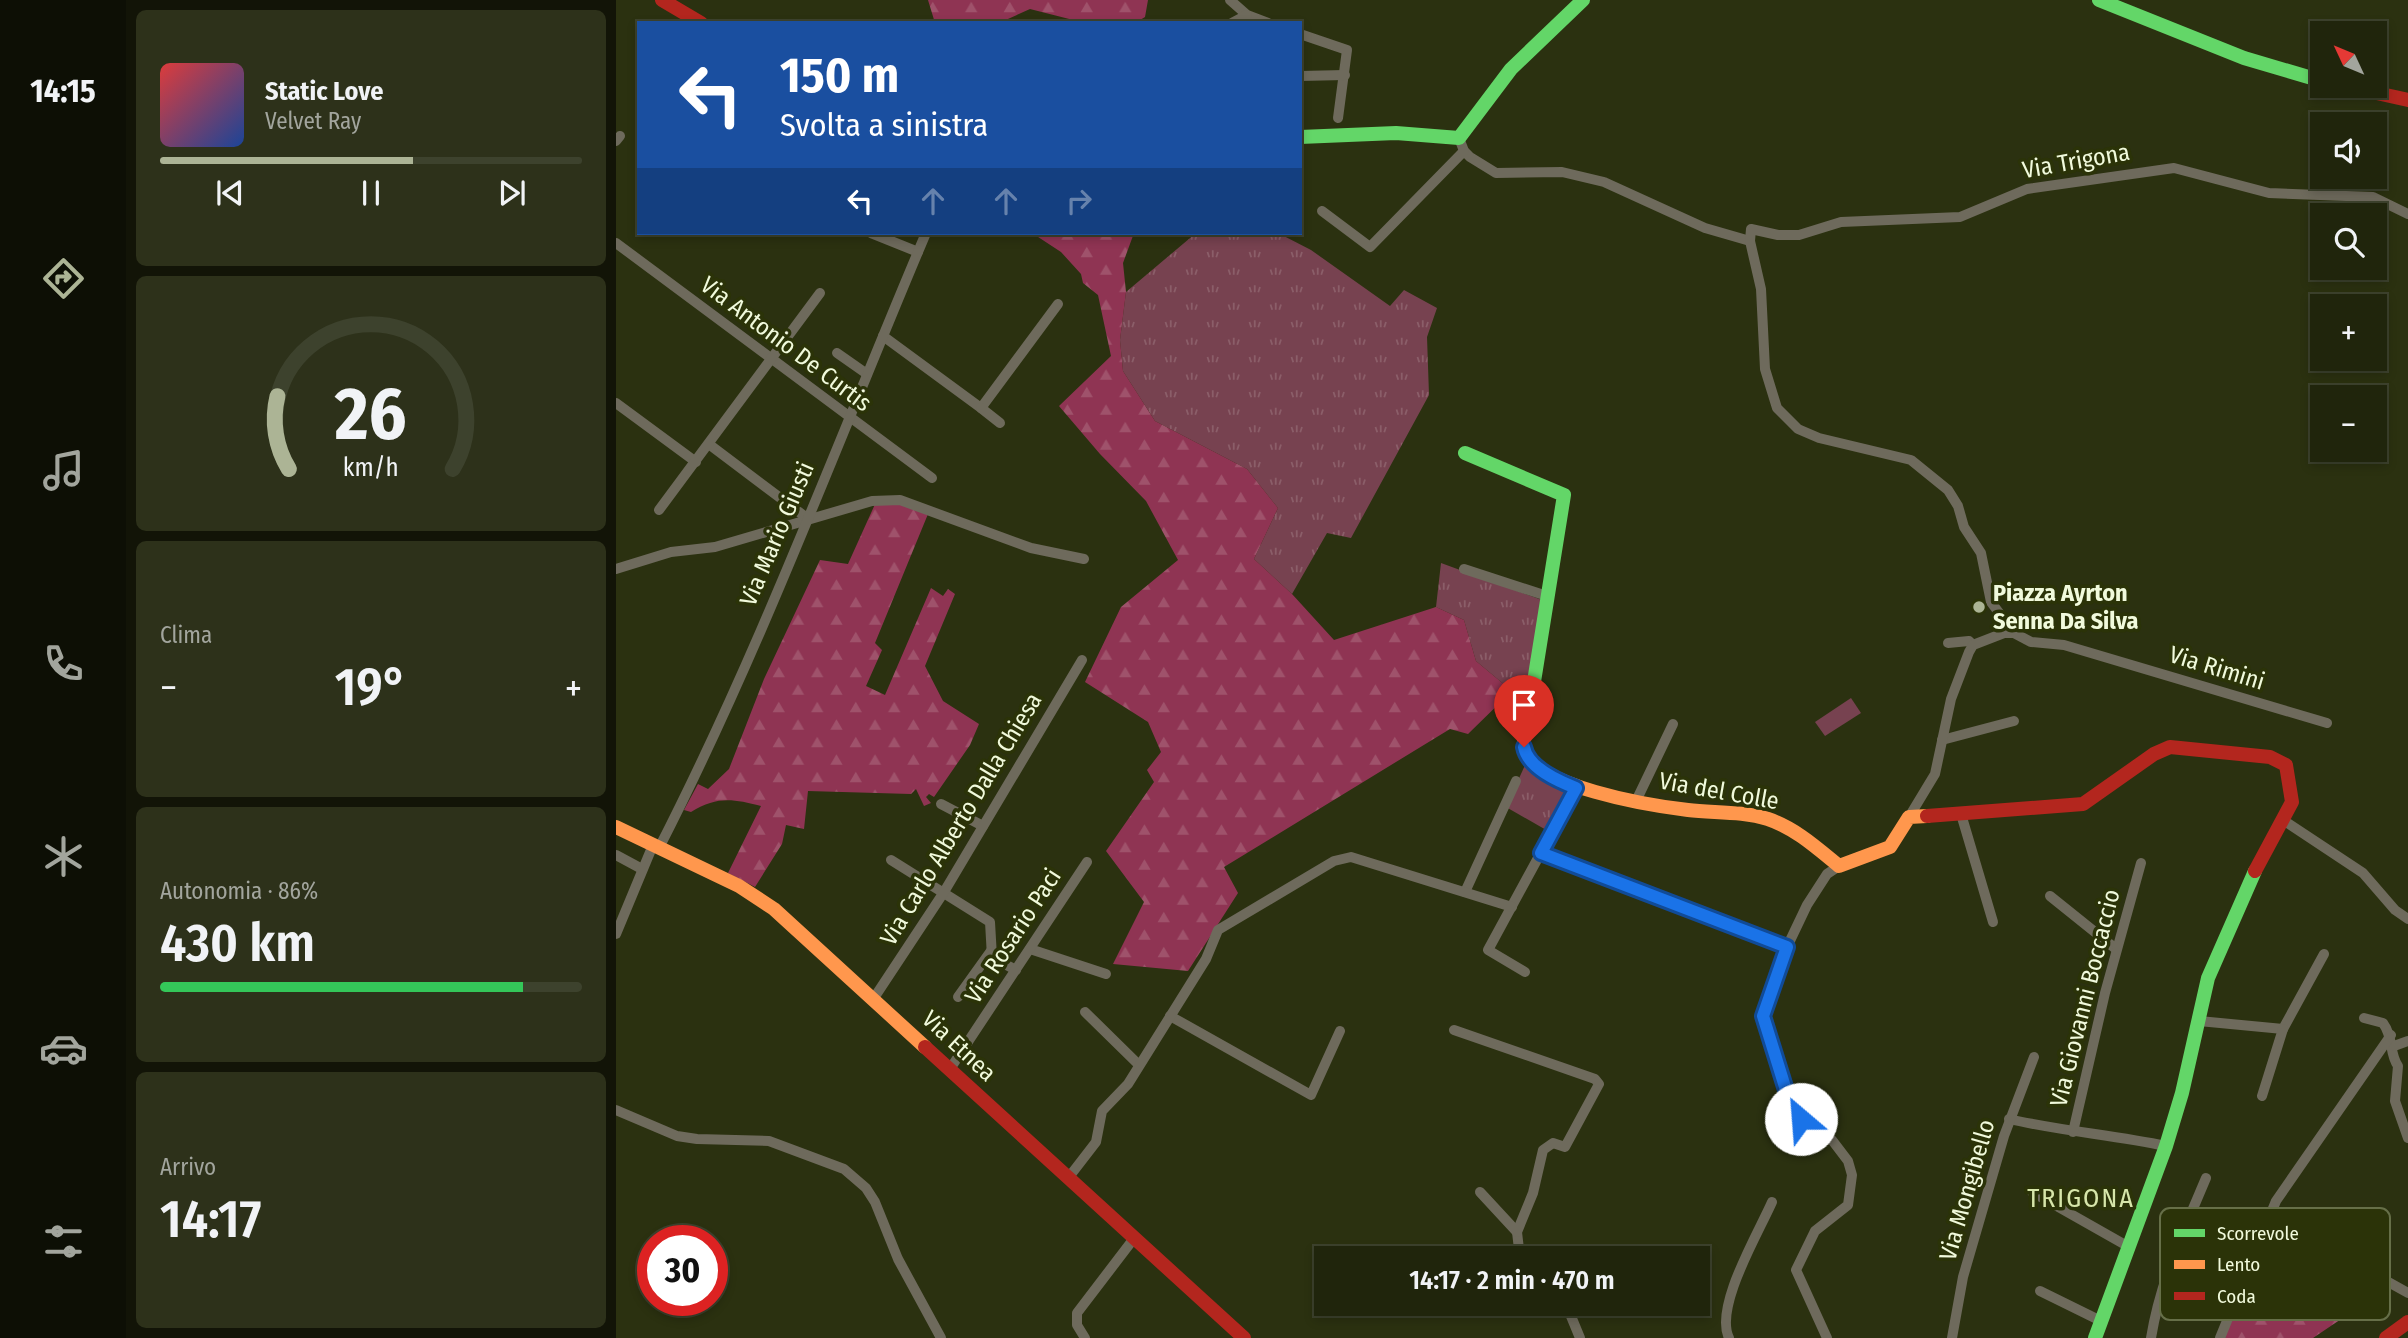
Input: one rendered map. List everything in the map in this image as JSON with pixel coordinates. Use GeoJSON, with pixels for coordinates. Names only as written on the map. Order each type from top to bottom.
{"type":"FeatureCollection","features":[{"type":"Feature","properties":{"kind":"street"},"geometry":{"type":"LineString","coordinates":[[662,0],[698,21]]}},
{"type":"Feature","properties":{"kind":"street"},"geometry":{"type":"LineString","coordinates":[[1230,0],[1247,15],[1263,21]]}},
{"type":"Feature","properties":{"kind":"street"},"geometry":{"type":"LineString","coordinates":[[1322,211],[1370,247],[1461,144],[1511,69],[1583,0]]}},
{"type":"Feature","properties":{"kind":"street"},"geometry":{"type":"LineString","coordinates":[[2099,0],[2244,58],[2310,77]]}},
{"type":"Feature","properties":{"kind":"street"},"geometry":{"type":"LineString","coordinates":[[1236,21],[1247,15]]}},
{"type":"Feature","properties":{"kind":"street"},"geometry":{"type":"LineString","coordinates":[[1302,35],[1347,50],[1338,118]]}},
{"type":"Feature","properties":{"kind":"street"},"geometry":{"type":"LineString","coordinates":[[1302,76],[1345,75]]}},
{"type":"Feature","properties":{"kind":"street"},"geometry":{"type":"LineString","coordinates":[[2387,95],[2408,100]]}},
{"type":"Feature","properties":{"kind":"street"},"geometry":{"type":"LineString","coordinates":[[1302,136],[1396,133],[1461,144]]}},
{"type":"Feature","properties":{"kind":"street","name":"Via Trigona"},"geometry":{"type":"LineString","coordinates":[[1461,144],[1496,173],[1562,172],[1604,182],[1694,224],[1751,235],[1799,235],[1841,222],[1960,217],[2026,189],[2174,168],[2269,192],[2373,197],[2408,214]]}},
{"type":"Feature","properties":{"kind":"street"},"geometry":{"type":"LineString","coordinates":[[876,235],[918,252]]}},
{"type":"Feature","properties":{"kind":"street","name":"Via Mario Giusti"},"geometry":{"type":"LineString","coordinates":[[616,934],[633,898],[642,869],[697,774],[925,235]]}},
{"type":"Feature","properties":{"kind":"street"},"geometry":{"type":"LineString","coordinates":[[1751,235],[1761,289],[1765,369],[1777,408],[1798,429],[1819,438],[1911,460],[1948,490],[1958,506],[1964,527],[1981,553],[1992,602],[2014,633],[1996,635],[1973,645],[1955,687],[1935,774],[1890,847],[1839,866],[1819,883],[1787,947],[1766,1003],[1765,1026],[1793,1111],[1832,1140],[1848,1161],[1853,1175],[1848,1205],[1815,1231],[1797,1270],[1827,1338]]}},
{"type":"Feature","properties":{"kind":"street","name":"Via Antonio De Curtis"},"geometry":{"type":"LineString","coordinates":[[616,243],[932,478]]}},
{"type":"Feature","properties":{"kind":"street"},"geometry":{"type":"LineString","coordinates":[[659,510],[710,445],[820,293]]}},
{"type":"Feature","properties":{"kind":"street"},"geometry":{"type":"LineString","coordinates":[[981,408],[1058,304]]}},
{"type":"Feature","properties":{"kind":"street"},"geometry":{"type":"LineString","coordinates":[[883,336],[1000,423]]}},
{"type":"Feature","properties":{"kind":"street"},"geometry":{"type":"LineString","coordinates":[[837,353],[867,374]]}},
{"type":"Feature","properties":{"kind":"street"},"geometry":{"type":"LineString","coordinates":[[616,403],[696,462]]}},
{"type":"Feature","properties":{"kind":"street"},"geometry":{"type":"LineString","coordinates":[[710,445],[807,518]]}},
{"type":"Feature","properties":{"kind":"street","name":"Via del Colle"},"geometry":{"type":"LineString","coordinates":[[1465,453],[1564,495],[1524,747],[1526,754],[1549,775],[1576,788],[1685,810],[1766,818],[1794,831],[1839,866]]}},
{"type":"Feature","properties":{"kind":"street"},"geometry":{"type":"LineString","coordinates":[[616,570],[671,552],[715,547],[872,501],[900,500],[1031,548],[1084,559]]}},
{"type":"Feature","properties":{"kind":"street"},"geometry":{"type":"LineString","coordinates":[[1464,569],[1547,596]]}},
{"type":"Feature","properties":{"kind":"street","name":"Via Rimini"},"geometry":{"type":"LineString","coordinates":[[2014,633],[2031,642],[2064,645],[2327,723]]}},
{"type":"Feature","properties":{"kind":"street"},"geometry":{"type":"LineString","coordinates":[[1948,643],[1969,641],[1973,645]]}},
{"type":"Feature","properties":{"kind":"street","name":"Via Carlo Alberto Dalla Chiesa"},"geometry":{"type":"LineString","coordinates":[[874,998],[944,892],[1082,660]]}},
{"type":"Feature","properties":{"kind":"street"},"geometry":{"type":"LineString","coordinates":[[1942,740],[2014,722]]}},
{"type":"Feature","properties":{"kind":"street"},"geometry":{"type":"LineString","coordinates":[[1637,799],[1673,724]]}},
{"type":"Feature","properties":{"kind":"street"},"geometry":{"type":"LineString","coordinates":[[1909,817],[2083,804],[2154,754],[2170,747],[2277,759],[2286,765],[2292,802],[2228,929],[2208,978],[2166,1146],[2095,1338]]}},
{"type":"Feature","properties":{"kind":"street"},"geometry":{"type":"LineString","coordinates":[[1465,892],[1516,781]]}},
{"type":"Feature","properties":{"kind":"street"},"geometry":{"type":"LineString","coordinates":[[1525,972],[1488,950],[1576,788]]}},
{"type":"Feature","properties":{"kind":"street"},"geometry":{"type":"LineString","coordinates":[[941,804],[983,826]]}},
{"type":"Feature","properties":{"kind":"street"},"geometry":{"type":"LineString","coordinates":[[1961,814],[1993,922]]}},
{"type":"Feature","properties":{"kind":"street"},"geometry":{"type":"LineString","coordinates":[[2283,820],[2363,873],[2395,910],[2408,919]]}},
{"type":"Feature","properties":{"kind":"street","name":"Via Etnea"},"geometry":{"type":"LineString","coordinates":[[616,827],[751,893],[789,921],[1244,1338]]}},
{"type":"Feature","properties":{"kind":"street"},"geometry":{"type":"LineString","coordinates":[[1541,853],[1787,947]]}},
{"type":"Feature","properties":{"kind":"street"},"geometry":{"type":"LineString","coordinates":[[616,855],[642,869]]}},
{"type":"Feature","properties":{"kind":"street"},"geometry":{"type":"LineString","coordinates":[[1069,1177],[1096,1142],[1102,1111],[1128,1084],[1138,1064],[1206,959],[1219,930],[1334,861],[1352,857],[1513,907]]}},
{"type":"Feature","properties":{"kind":"street"},"geometry":{"type":"LineString","coordinates":[[891,860],[990,922],[994,960],[1016,970]]}},
{"type":"Feature","properties":{"kind":"street","name":"Via Rosario Paci"},"geometry":{"type":"LineString","coordinates":[[950,1069],[1087,862]]}},
{"type":"Feature","properties":{"kind":"street","name":"Via Giovanni Boccaccio"},"geometry":{"type":"LineString","coordinates":[[2073,1132],[2116,950],[2139,869]]}},
{"type":"Feature","properties":{"kind":"street"},"geometry":{"type":"LineString","coordinates":[[2050,896],[2116,950]]}},
{"type":"Feature","properties":{"kind":"street"},"geometry":{"type":"LineString","coordinates":[[1030,949],[1106,974]]}},
{"type":"Feature","properties":{"kind":"street"},"geometry":{"type":"LineString","coordinates":[[958,997],[991,951]]}},
{"type":"Feature","properties":{"kind":"street"},"geometry":{"type":"LineString","coordinates":[[2262,1096],[2283,1029],[2324,954]]}},
{"type":"Feature","properties":{"kind":"street"},"geometry":{"type":"LineString","coordinates":[[1085,1012],[1138,1064]]}},
{"type":"Feature","properties":{"kind":"street"},"geometry":{"type":"LineString","coordinates":[[1170,1016],[1311,1095],[1340,1031]]}},
{"type":"Feature","properties":{"kind":"street"},"geometry":{"type":"LineString","coordinates":[[2364,1018],[2383,1023],[2392,1041],[2393,1059],[2399,1073],[2395,1080],[2395,1101],[2408,1139]]}},
{"type":"Feature","properties":{"kind":"street"},"geometry":{"type":"LineString","coordinates":[[2199,1021],[2283,1029]]}},
{"type":"Feature","properties":{"kind":"street"},"geometry":{"type":"LineString","coordinates":[[1454,1030],[1595,1079],[1600,1084],[1565,1147],[1553,1143],[1543,1150],[1533,1193],[1517,1233],[1519,1246]]}},
{"type":"Feature","properties":{"kind":"street"},"geometry":{"type":"LineString","coordinates":[[2392,1041],[2408,1041]]}},
{"type":"Feature","properties":{"kind":"street"},"geometry":{"type":"LineString","coordinates":[[2273,1208],[2392,1041]]}},
{"type":"Feature","properties":{"kind":"street","name":"Via Mongibello"},"geometry":{"type":"LineString","coordinates":[[1952,1338],[1963,1277],[2009,1119],[2034,1057]]}},
{"type":"Feature","properties":{"kind":"street"},"geometry":{"type":"LineString","coordinates":[[616,1110],[677,1136],[769,1141],[844,1169],[866,1188],[875,1202],[898,1259],[941,1338]]}},
{"type":"Feature","properties":{"kind":"street"},"geometry":{"type":"LineString","coordinates":[[2009,1119],[2166,1146]]}},
{"type":"Feature","properties":{"kind":"street"},"geometry":{"type":"LineString","coordinates":[[2194,1208],[2206,1178]]}},
{"type":"Feature","properties":{"kind":"street"},"geometry":{"type":"LineString","coordinates":[[1480,1192],[1517,1233]]}},
{"type":"Feature","properties":{"kind":"street"},"geometry":{"type":"LineString","coordinates":[[2032,1192],[2129,1247]]}},
{"type":"Feature","properties":{"kind":"street"},"geometry":{"type":"LineString","coordinates":[[1729,1338],[1724,1319],[1728,1301],[1772,1202]]}},
{"type":"Feature","properties":{"kind":"street"},"geometry":{"type":"LineString","coordinates":[[1085,1338],[1077,1325],[1077,1313],[1135,1237]]}},
{"type":"Feature","properties":{"kind":"street"},"geometry":{"type":"LineString","coordinates":[[2390,1283],[2408,1293]]}},
{"type":"Feature","properties":{"kind":"street"},"geometry":{"type":"LineString","coordinates":[[2040,1291],[2101,1321]]}},
{"type":"Feature","properties":{"kind":"street"},"geometry":{"type":"LineString","coordinates":[[2151,1338],[2160,1303]]}},
{"type":"Feature","properties":{"kind":"street"},"geometry":{"type":"LineString","coordinates":[[1571,1316],[1580,1338]]}},
{"type":"Feature","properties":{"kind":"street"},"geometry":{"type":"LineString","coordinates":[[2220,1338],[2227,1320]]}},
{"type":"Feature","properties":{"kind":"street"},"geometry":{"type":"LineString","coordinates":[[2386,1338],[2408,1322]]}},
{"type":"Feature","properties":{"kind":"green space"},"geometry":{"type":"Polygon","coordinates":[[[928,0],[1148,0],[1145,17],[1138,21],[1077,21],[1030,9],[1003,21],[934,21],[928,0]]]}},
{"type":"Feature","properties":{"kind":"green space"},"geometry":{"type":"Polygon","coordinates":[[[1035,235],[1133,235],[1123,263],[1126,292],[1120,340],[1123,371],[1155,421],[1247,469],[1278,508],[1254,559],[1292,594],[1334,640],[1436,607],[1464,620],[1476,661],[1512,691],[1468,734],[1450,729],[1224,867],[1238,893],[1188,971],[1113,964],[1144,902],[1106,851],[1154,782],[1147,770],[1161,752],[1148,722],[1085,682],[1121,607],[1178,560],[1146,501],[1100,454],[1059,406],[1111,356],[1098,295],[1083,283],[1081,274],[1061,252],[1035,235]]]}},
{"type":"Feature","properties":{"kind":"green space"},"geometry":{"type":"Polygon","coordinates":[[[1194,235],[1282,235],[1311,250],[1390,306],[1404,290],[1437,308],[1427,337],[1429,395],[1351,538],[1327,533],[1292,594],[1254,559],[1278,508],[1247,469],[1155,421],[1123,371],[1120,340],[1126,292],[1194,235]]]}},
{"type":"Feature","properties":{"kind":"green space"},"geometry":{"type":"Polygon","coordinates":[[[887,500],[928,514],[875,643],[882,650],[866,686],[885,695],[931,588],[943,596],[948,589],[955,594],[925,666],[943,701],[979,724],[970,745],[934,797],[929,794],[926,797],[931,803],[924,806],[916,789],[911,794],[808,791],[804,829],[786,825],[782,844],[755,887],[728,873],[761,806],[725,800],[709,803],[691,812],[684,810],[698,784],[708,789],[729,769],[764,679],[820,560],[848,564],[876,502],[887,500]]]}},
{"type":"Feature","properties":{"kind":"green space"},"geometry":{"type":"Polygon","coordinates":[[[1441,563],[1542,600],[1529,686],[1512,691],[1476,661],[1464,620],[1436,607],[1441,563]]]}},
{"type":"Feature","properties":{"kind":"green space"},"geometry":{"type":"Polygon","coordinates":[[[1851,698],[1861,713],[1825,736],[1815,722],[1851,698]]]}},
{"type":"Feature","properties":{"kind":"green space"},"geometry":{"type":"Polygon","coordinates":[[[1526,763],[1571,790],[1548,831],[1506,807],[1526,763]]]}},
{"type":"Feature","properties":{"kind":"green space"},"geometry":{"type":"Polygon","coordinates":[[[2231,1320],[2340,1320],[2313,1338],[2224,1338],[2231,1320]]]}},
{"type":"Feature","properties":{"kind":"traffic: fast"},"geometry":{"type":"LineString","coordinates":[[1302,137],[1396,133],[1459,138],[1511,69],[1583,0]]}},
{"type":"Feature","properties":{"kind":"traffic: fast"},"geometry":{"type":"LineString","coordinates":[[2099,0],[2244,58],[2310,77]]}},
{"type":"Feature","properties":{"kind":"traffic: fast"},"geometry":{"type":"LineString","coordinates":[[1465,453],[1564,495],[1528,719]]}},
{"type":"Feature","properties":{"kind":"traffic: fast"},"geometry":{"type":"LineString","coordinates":[[2095,1338],[2166,1146],[2182,1093],[2208,978],[2255,871]]}},
{"type":"Feature","properties":{"kind":"traffic: slow"},"geometry":{"type":"LineString","coordinates":[[1528,719],[1524,746],[1531,760],[1547,773],[1569,783],[1622,799],[1671,808],[1738,813],[1768,819],[1797,833],[1839,866],[1890,847],[1909,817],[1927,816]]}},
{"type":"Feature","properties":{"kind":"traffic: slow"},"geometry":{"type":"LineString","coordinates":[[616,827],[739,886],[774,909],[925,1047]]}},
{"type":"Feature","properties":{"kind":"traffic: jam"},"geometry":{"type":"LineString","coordinates":[[662,0],[698,21]]}},
{"type":"Feature","properties":{"kind":"traffic: jam"},"geometry":{"type":"LineString","coordinates":[[2387,95],[2408,100]]}},
{"type":"Feature","properties":{"kind":"traffic: jam"},"geometry":{"type":"LineString","coordinates":[[1927,816],[2083,804],[2154,754],[2170,747],[2270,757],[2286,765],[2292,802],[2255,871]]}},
{"type":"Feature","properties":{"kind":"traffic: jam"},"geometry":{"type":"LineString","coordinates":[[925,1047],[1244,1338]]}},
{"type":"Feature","properties":{"kind":"traffic: jam"},"geometry":{"type":"LineString","coordinates":[[2386,1338],[2408,1322]]}},
{"type":"Feature","properties":{"kind":"place","name":"Piazza Ayrton Senna Da Silva"},"geometry":{"type":"Point","coordinates":[1979,607]}},
{"type":"Feature","properties":{"kind":"district","name":"TRIGONA"},"geometry":{"type":"Point","coordinates":[2081,1198]}},
{"type":"Feature","properties":{"kind":"route"},"geometry":{"type":"LineString","coordinates":[[1524,747],[1526,754],[1535,764],[1549,775],[1576,788],[1541,853],[1787,947],[1763,1016],[1790,1103],[1801,1119]]}}]}
